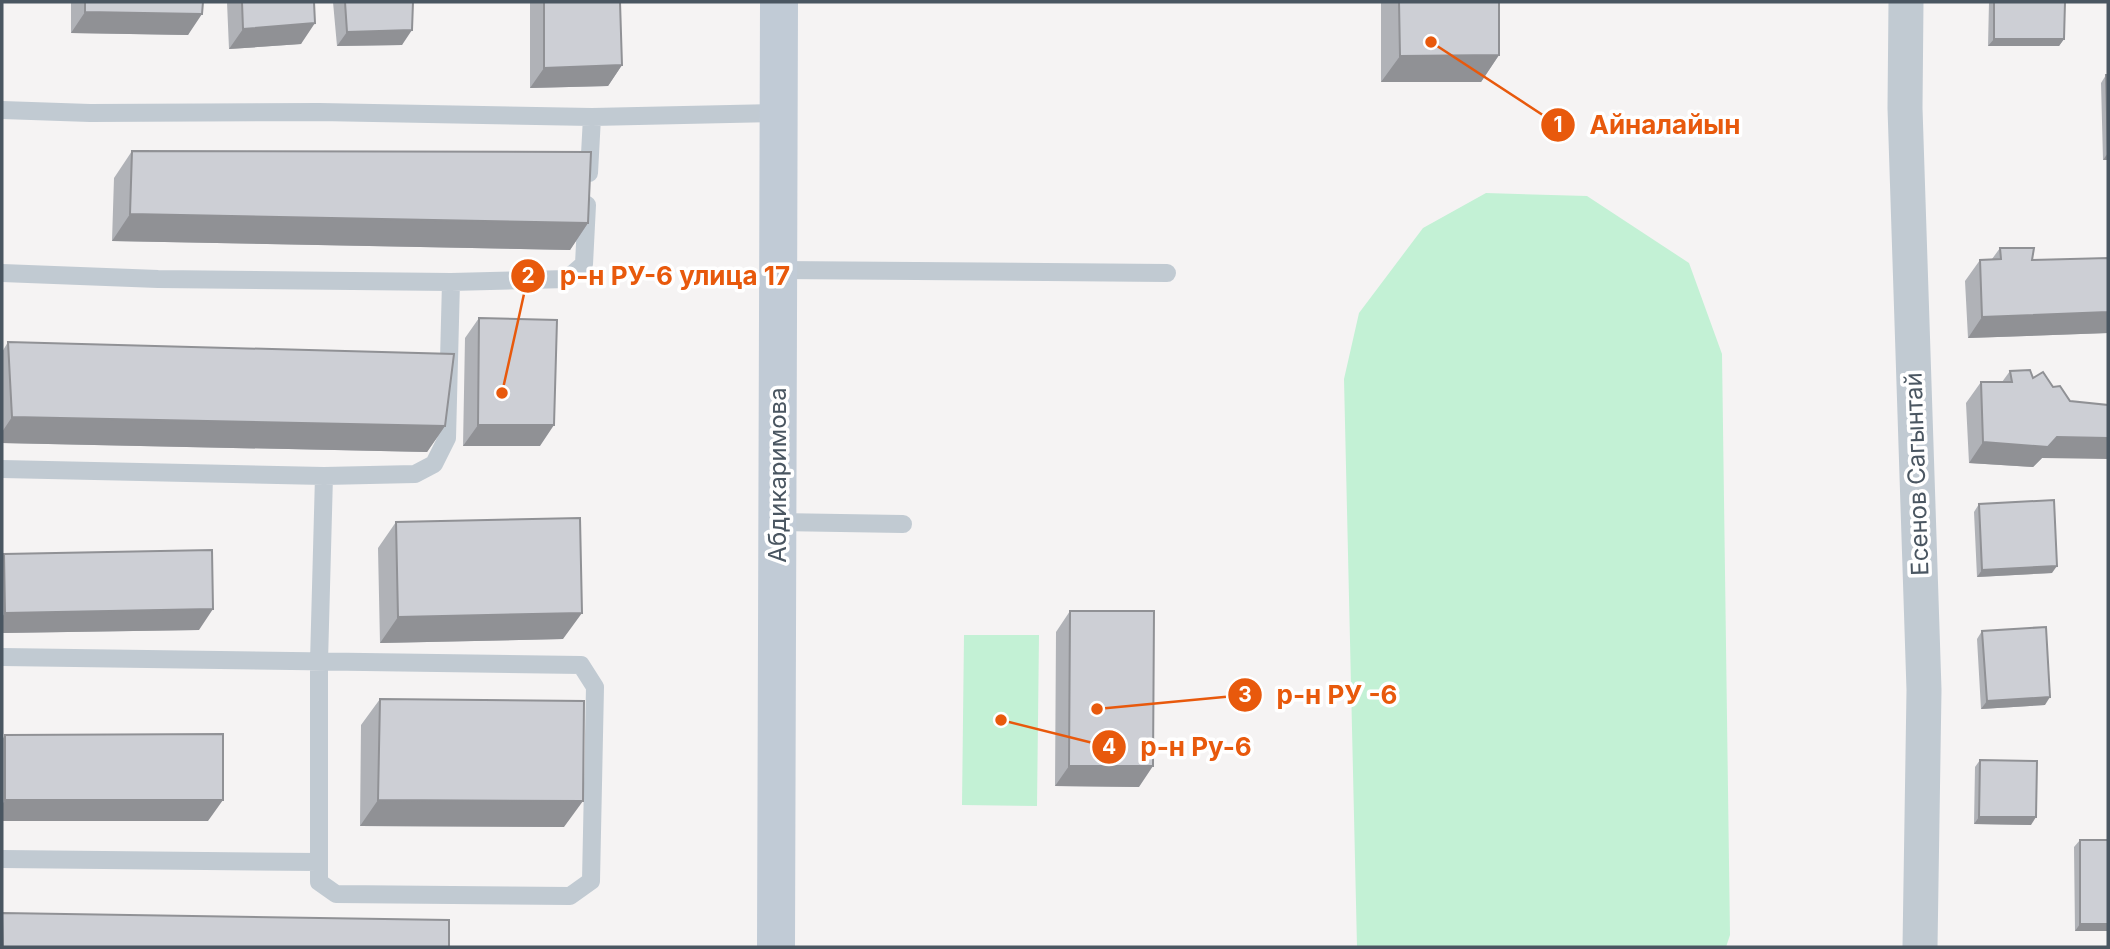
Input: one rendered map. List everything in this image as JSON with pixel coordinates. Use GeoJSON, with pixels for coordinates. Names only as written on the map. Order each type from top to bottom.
{"type":"FeatureCollection","features":[{"type":"Feature","properties":{"kind":"main road","name":"Абдикаримова"},"geometry":{"type":"LineString","coordinates":[[776,947],[779,2]]}},
{"type":"Feature","properties":{"kind":"street","name":"Есенов Сагынтай"},"geometry":{"type":"LineString","coordinates":[[1906,2],[1905,108],[1924,690],[1920,947]]}},
{"type":"Feature","properties":{"kind":"lane"},"geometry":{"type":"LineString","coordinates":[[2,110],[592,117],[779,113]]}},
{"type":"Feature","properties":{"kind":"lane"},"geometry":{"type":"LineString","coordinates":[[2,273],[158,279],[451,282],[566,279],[584,264],[592,117]]}},
{"type":"Feature","properties":{"kind":"lane"},"geometry":{"type":"LineString","coordinates":[[779,270],[1167,273]]}},
{"type":"Feature","properties":{"kind":"lane"},"geometry":{"type":"LineString","coordinates":[[2,469],[324,476],[415,474],[434,464],[447,438],[451,282]]}},
{"type":"Feature","properties":{"kind":"lane"},"geometry":{"type":"LineString","coordinates":[[2,657],[319,662],[581,665],[596,687],[591,881],[570,896],[336,894],[319,882],[319,662],[324,476]]}},
{"type":"Feature","properties":{"kind":"lane"},"geometry":{"type":"LineString","coordinates":[[778,522],[903,524]]}},
{"type":"Feature","properties":{"kind":"lane"},"geometry":{"type":"LineString","coordinates":[[2,859],[319,862]]}},
{"type":"Feature","properties":{"kind":"green space"},"geometry":{"type":"Polygon","coordinates":[[[1486,193],[1587,196],[1689,263],[1722,354],[1730,935],[1726,947],[1357,947],[1344,379],[1359,313],[1423,228],[1486,193]]]}},
{"type":"Feature","properties":{"kind":"green space"},"geometry":{"type":"Polygon","coordinates":[[[964,635],[1039,635],[1037,806],[962,805],[964,635]]]}},
{"type":"Feature","properties":{"kind":"building"},"geometry":{"type":"Polygon","coordinates":[[[85,2],[203,2],[202,14],[85,12],[85,2]]]}},
{"type":"Feature","properties":{"kind":"building"},"geometry":{"type":"Polygon","coordinates":[[[242,2],[314,2],[315,23],[243,29],[242,2]]]}},
{"type":"Feature","properties":{"kind":"building"},"geometry":{"type":"Polygon","coordinates":[[[345,2],[413,2],[412,30],[347,32],[345,2]]]}},
{"type":"Feature","properties":{"kind":"building"},"geometry":{"type":"Polygon","coordinates":[[[544,2],[620,2],[622,65],[544,68],[544,2]]]}},
{"type":"Feature","properties":{"kind":"building"},"geometry":{"type":"Polygon","coordinates":[[[1399,2],[1499,2],[1499,55],[1400,56],[1399,2]]]}},
{"type":"Feature","properties":{"kind":"building"},"geometry":{"type":"Polygon","coordinates":[[[1994,2],[2065,2],[2064,39],[1994,39],[1994,2]]]}},
{"type":"Feature","properties":{"kind":"building"},"geometry":{"type":"Polygon","coordinates":[[[2106,75],[2108,75],[2108,152],[2106,75]]]}},
{"type":"Feature","properties":{"kind":"building"},"geometry":{"type":"Polygon","coordinates":[[[132,151],[591,152],[588,223],[130,214],[132,151]]]}},
{"type":"Feature","properties":{"kind":"building"},"geometry":{"type":"Polygon","coordinates":[[[2000,248],[2034,248],[2032,260],[2108,258],[2108,312],[1982,317],[1980,260],[2001,259],[2000,248]]]}},
{"type":"Feature","properties":{"kind":"building"},"geometry":{"type":"Polygon","coordinates":[[[479,318],[557,320],[554,425],[478,425],[479,318]]]}},
{"type":"Feature","properties":{"kind":"building"},"geometry":{"type":"Polygon","coordinates":[[[8,342],[454,354],[445,426],[12,417],[8,342]]]}},
{"type":"Feature","properties":{"kind":"building"},"geometry":{"type":"Polygon","coordinates":[[[2030,370],[2033,378],[2043,372],[2053,387],[2060,386],[2070,401],[2108,405],[2108,438],[2057,437],[2048,447],[1983,442],[1981,382],[2012,382],[2010,371],[2030,370]]]}},
{"type":"Feature","properties":{"kind":"building"},"geometry":{"type":"Polygon","coordinates":[[[2054,500],[2057,566],[1982,570],[1979,504],[2054,500]]]}},
{"type":"Feature","properties":{"kind":"building"},"geometry":{"type":"Polygon","coordinates":[[[580,518],[582,613],[398,617],[396,522],[580,518]]]}},
{"type":"Feature","properties":{"kind":"building"},"geometry":{"type":"Polygon","coordinates":[[[212,550],[213,609],[5,613],[4,554],[212,550]]]}},
{"type":"Feature","properties":{"kind":"building"},"geometry":{"type":"Polygon","coordinates":[[[1070,611],[1154,611],[1153,766],[1069,766],[1070,611]]]}},
{"type":"Feature","properties":{"kind":"building"},"geometry":{"type":"Polygon","coordinates":[[[2046,627],[2050,697],[1987,701],[1982,631],[2046,627]]]}},
{"type":"Feature","properties":{"kind":"building"},"geometry":{"type":"Polygon","coordinates":[[[380,699],[584,701],[583,801],[378,800],[380,699]]]}},
{"type":"Feature","properties":{"kind":"building"},"geometry":{"type":"Polygon","coordinates":[[[223,734],[223,800],[5,800],[5,735],[223,734]]]}},
{"type":"Feature","properties":{"kind":"building"},"geometry":{"type":"Polygon","coordinates":[[[1980,760],[2037,761],[2036,817],[1979,817],[1980,760]]]}},
{"type":"Feature","properties":{"kind":"building"},"geometry":{"type":"Polygon","coordinates":[[[2080,840],[2108,840],[2108,924],[2080,924],[2080,840]]]}},
{"type":"Feature","properties":{"kind":"building"},"geometry":{"type":"Polygon","coordinates":[[[2,913],[449,920],[449,947],[3,947],[2,913]]]}},
{"type":"Feature","properties":{"kind":"place","name":"Айналайын"},"geometry":{"type":"Point","coordinates":[1431,42]}},
{"type":"Feature","properties":{"kind":"place","name":"р-н РУ-6 улица 17"},"geometry":{"type":"Point","coordinates":[502,393]}},
{"type":"Feature","properties":{"kind":"place","name":"р-н РУ -6"},"geometry":{"type":"Point","coordinates":[1097,709]}},
{"type":"Feature","properties":{"kind":"place","name":"р-н Ру-6"},"geometry":{"type":"Point","coordinates":[1001,720]}}]}
